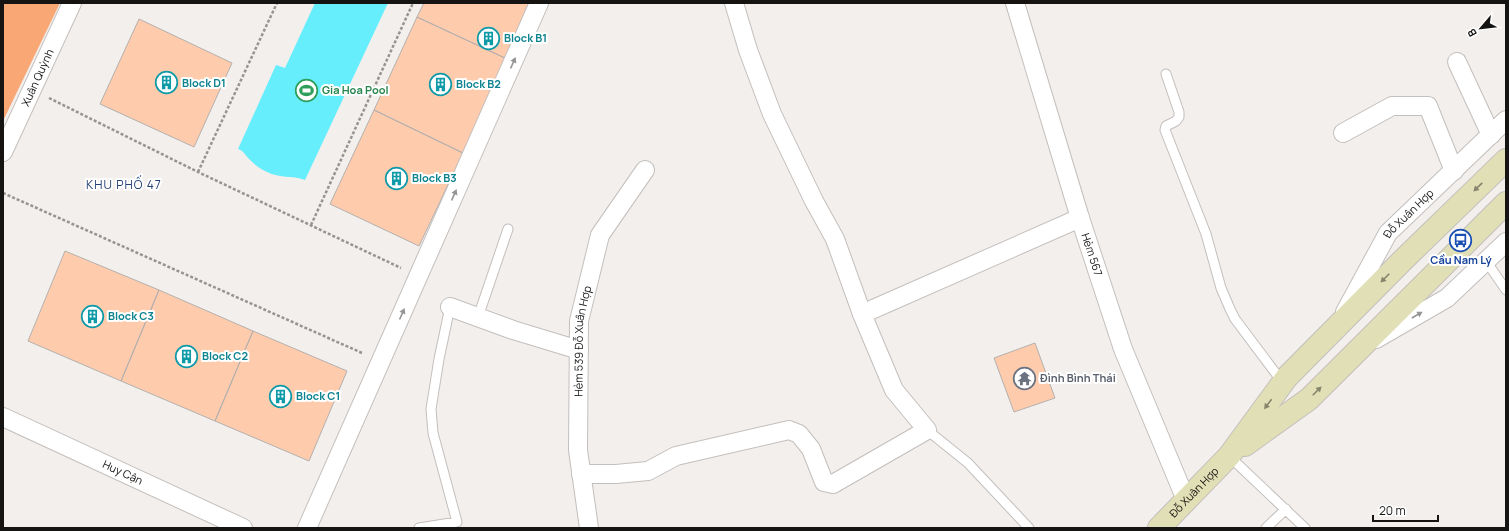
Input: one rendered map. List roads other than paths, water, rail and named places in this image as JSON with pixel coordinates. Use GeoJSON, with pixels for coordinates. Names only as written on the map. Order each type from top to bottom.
{"type":"FeatureCollection","features":[{"type":"Feature","properties":{"kind":"main road","name":"Đỗ Xuân Hợp"},"geometry":{"type":"LineString","coordinates":[[1159,528],[1229,456],[1283,383],[1336,327],[1506,160]]}},
{"type":"Feature","properties":{"kind":"main road","name":"Đỗ Xuân Hợp"},"geometry":{"type":"LineString","coordinates":[[1229,456],[1309,399],[1506,203]]}},
{"type":"Feature","properties":{"kind":"street","name":"Xuân Quỳnh"},"geometry":{"type":"LineString","coordinates":[[3,152],[72,3]]}},
{"type":"Feature","properties":{"kind":"street"},"geometry":{"type":"LineString","coordinates":[[307,528],[539,3]]}},
{"type":"Feature","properties":{"kind":"street"},"geometry":{"type":"LineString","coordinates":[[581,474],[616,474],[648,471],[676,456],[789,430],[799,434],[811,449],[824,482],[833,484],[927,430],[894,390],[862,314],[835,238],[814,201],[772,114],[748,50],[734,3]]}},
{"type":"Feature","properties":{"kind":"street","name":"Hẻm 567"},"geometry":{"type":"LineString","coordinates":[[1015,3],[1080,218],[1123,349],[1186,500]]}},
{"type":"Feature","properties":{"kind":"street"},"geometry":{"type":"LineString","coordinates":[[1457,62],[1491,135]]}},
{"type":"Feature","properties":{"kind":"street"},"geometry":{"type":"LineString","coordinates":[[1343,134],[1392,106],[1428,106],[1454,171]]}},
{"type":"Feature","properties":{"kind":"street","name":"Đỗ Xuân Hợp"},"geometry":{"type":"LineString","coordinates":[[1336,327],[1388,234],[1506,120]]}},
{"type":"Feature","properties":{"kind":"street","name":"Hẻm 539 Đỗ Xuân Hợp"},"geometry":{"type":"LineString","coordinates":[[589,528],[578,450],[579,321],[600,235],[645,170]]}},
{"type":"Feature","properties":{"kind":"street"},"geometry":{"type":"LineString","coordinates":[[862,314],[1080,218]]}},
{"type":"Feature","properties":{"kind":"street","name":"Đỗ Xuân Hợp"},"geometry":{"type":"LineString","coordinates":[[1359,349],[1447,298],[1506,242]]}},
{"type":"Feature","properties":{"kind":"street"},"geometry":{"type":"LineString","coordinates":[[450,307],[513,330],[579,350]]}},
{"type":"Feature","properties":{"kind":"street","name":"Huy Cận"},"geometry":{"type":"LineString","coordinates":[[3,417],[243,528]]}},
{"type":"Feature","properties":{"kind":"lane"},"geometry":{"type":"LineString","coordinates":[[1166,74],[1179,112],[1179,117],[1176,122],[1166,126],[1165,130],[1206,234],[1221,288],[1235,319],[1283,383]]}},
{"type":"Feature","properties":{"kind":"lane"},"geometry":{"type":"LineString","coordinates":[[478,317],[508,229]]}},
{"type":"Feature","properties":{"kind":"lane"},"geometry":{"type":"LineString","coordinates":[[1486,260],[1506,290]]}},
{"type":"Feature","properties":{"kind":"lane"},"geometry":{"type":"LineString","coordinates":[[419,528],[457,522],[433,433],[432,409],[439,359],[450,307]]}},
{"type":"Feature","properties":{"kind":"lane"},"geometry":{"type":"LineString","coordinates":[[927,430],[968,462],[1029,528]]}},
{"type":"Feature","properties":{"kind":"lane"},"geometry":{"type":"LineString","coordinates":[[1229,456],[1305,528]]}},
{"type":"Feature","properties":{"kind":"lane"},"geometry":{"type":"LineString","coordinates":[[1266,528],[1286,509]]}},
{"type":"Feature","properties":{"kind":"water","name":"Gia Hoa Pool"},"geometry":{"type":"Polygon","coordinates":[[[315,3],[388,3],[305,180],[280,176],[263,170],[238,149],[276,65],[285,68],[315,3]]]}},
{"type":"Feature","properties":{"kind":"place","name":"Block B1"},"geometry":{"type":"Point","coordinates":[489,38]}},
{"type":"Feature","properties":{"kind":"place","name":"Block D1"},"geometry":{"type":"Point","coordinates":[166,83]}},
{"type":"Feature","properties":{"kind":"place","name":"Block B2"},"geometry":{"type":"Point","coordinates":[440,84]}},
{"type":"Feature","properties":{"kind":"place","name":"Gia Hoa Pool"},"geometry":{"type":"Point","coordinates":[306,90]}},
{"type":"Feature","properties":{"kind":"place","name":"Block B3"},"geometry":{"type":"Point","coordinates":[396,178]}},
{"type":"Feature","properties":{"kind":"place","name":"Cầu Nam Lý"},"geometry":{"type":"Point","coordinates":[1461,240]}},
{"type":"Feature","properties":{"kind":"place","name":"Block C3"},"geometry":{"type":"Point","coordinates":[93,316]}},
{"type":"Feature","properties":{"kind":"place","name":"Block C2"},"geometry":{"type":"Point","coordinates":[187,356]}},
{"type":"Feature","properties":{"kind":"place","name":"Đình Bình Thái"},"geometry":{"type":"Point","coordinates":[1024,378]}},
{"type":"Feature","properties":{"kind":"place","name":"Block C1"},"geometry":{"type":"Point","coordinates":[281,396]}},
{"type":"Feature","properties":{"kind":"district","name":"KHU PHỐ 47"},"geometry":{"type":"Point","coordinates":[124,185]}}]}
